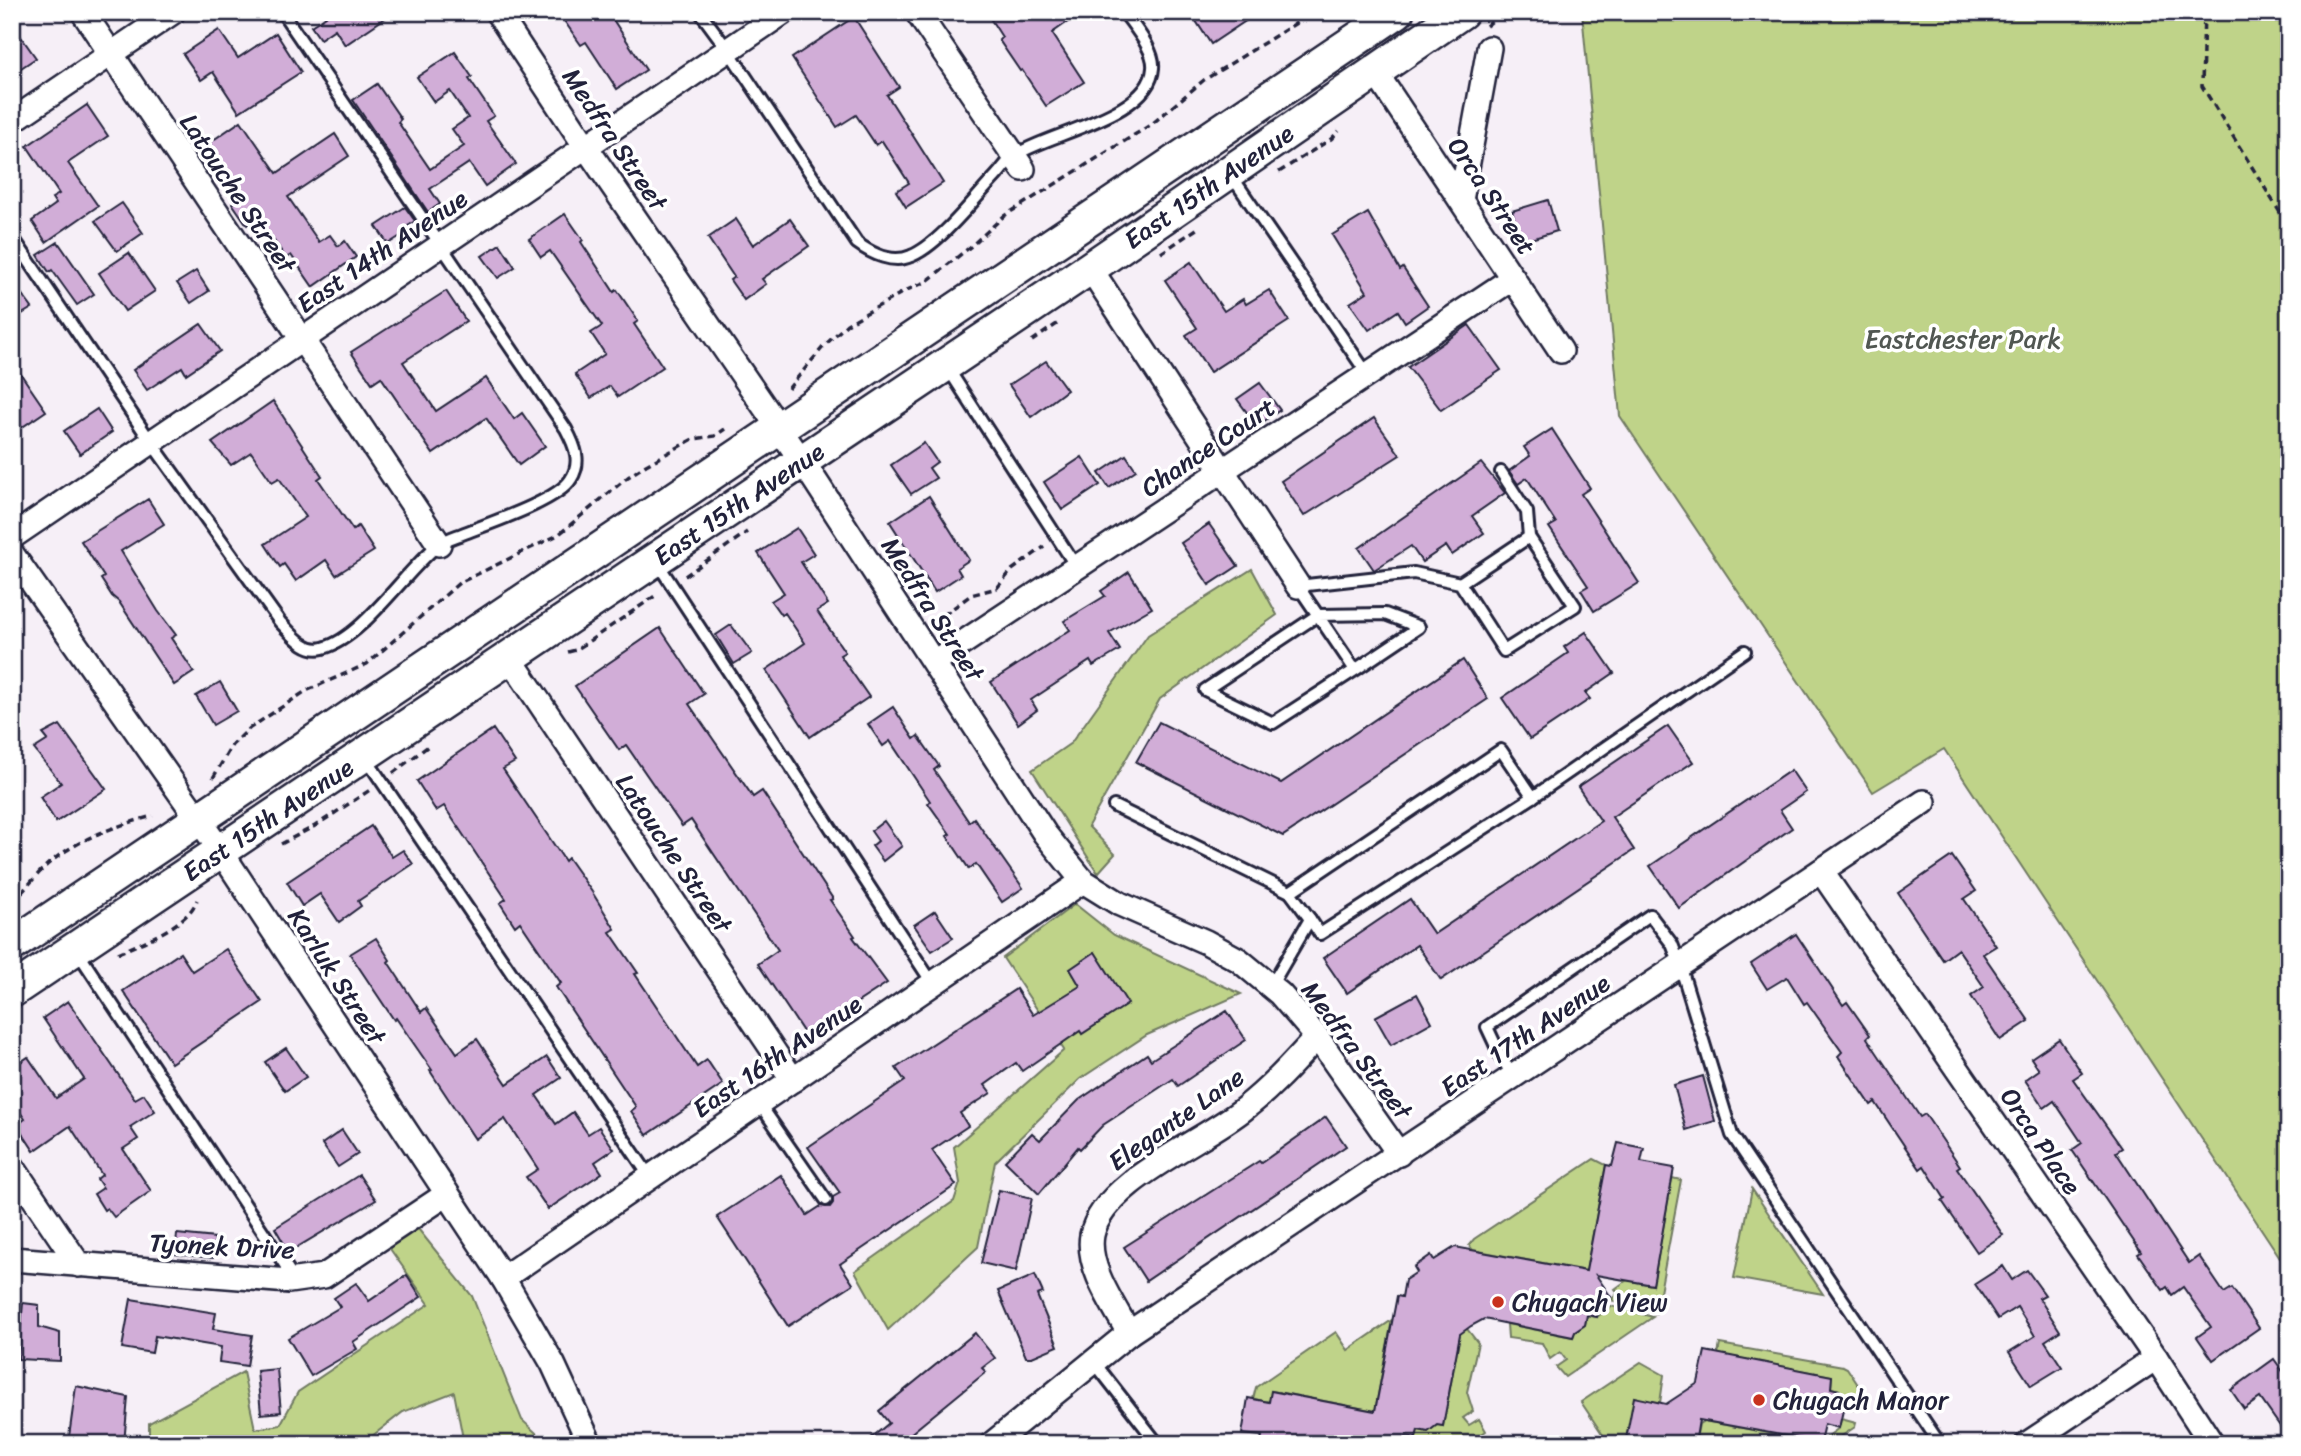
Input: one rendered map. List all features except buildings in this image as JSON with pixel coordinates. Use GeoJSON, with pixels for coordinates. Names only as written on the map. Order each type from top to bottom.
{"type":"FeatureCollection","features":[{"type":"Feature","properties":{"kind":"main road","name":"East 15th Avenue"},"geometry":{"type":"LineString","coordinates":[[12,945],[1396,12]]}},
{"type":"Feature","properties":{"kind":"main road","name":"East 15th Avenue"},"geometry":{"type":"LineString","coordinates":[[12,991],[1090,268],[1462,12]]}},
{"type":"Feature","properties":{"kind":"street","name":"Latouche Street"},"geometry":{"type":"LineString","coordinates":[[83,12],[439,544]]}},
{"type":"Feature","properties":{"kind":"street"},"geometry":{"type":"LineString","coordinates":[[12,121],[173,12]]}},
{"type":"Feature","properties":{"kind":"street","name":"Medfra Street"},"geometry":{"type":"LineString","coordinates":[[497,12],[586,147],[801,460],[1045,834],[1083,881],[1120,904],[1239,960],[1280,994],[1317,1037],[1399,1153]]}},
{"type":"Feature","properties":{"kind":"street","name":"East 14th Avenue"},"geometry":{"type":"LineString","coordinates":[[12,537],[784,12]]}},
{"type":"Feature","properties":{"kind":"street"},"geometry":{"type":"LineString","coordinates":[[917,12],[1019,163]]}},
{"type":"Feature","properties":{"kind":"street"},"geometry":{"type":"LineString","coordinates":[[1461,200],[1489,48]]}},
{"type":"Feature","properties":{"kind":"street","name":"Orca Street"},"geometry":{"type":"LineString","coordinates":[[1376,73],[1561,351]]}},
{"type":"Feature","properties":{"kind":"street"},"geometry":{"type":"LineString","coordinates":[[1090,268],[1298,586]]}},
{"type":"Feature","properties":{"kind":"street","name":"Chance Court"},"geometry":{"type":"LineString","coordinates":[[934,662],[1513,278]]}},
{"type":"Feature","properties":{"kind":"street","name":"Karluk Street"},"geometry":{"type":"LineString","coordinates":[[12,554],[220,850],[503,1278],[553,1364],[590,1444]]}},
{"type":"Feature","properties":{"kind":"street","name":"Latouche Street"},"geometry":{"type":"LineString","coordinates":[[509,657],[793,1080]]}},
{"type":"Feature","properties":{"kind":"street","name":"East 17th Avenue"},"geometry":{"type":"LineString","coordinates":[[992,1444],[1129,1334],[1924,802]]}},
{"type":"Feature","properties":{"kind":"street","name":"Orca Place"},"geometry":{"type":"LineString","coordinates":[[1821,871],[2156,1357],[2212,1444]]}},
{"type":"Feature","properties":{"kind":"street","name":"East 16th Avenue"},"geometry":{"type":"LineString","coordinates":[[503,1278],[1083,881]]}},
{"type":"Feature","properties":{"kind":"street","name":"Elegante Lane"},"geometry":{"type":"LineString","coordinates":[[1129,1334],[1094,1267],[1092,1236],[1104,1210],[1122,1189],[1243,1110],[1276,1082],[1317,1037]]}},
{"type":"Feature","properties":{"kind":"street"},"geometry":{"type":"LineString","coordinates":[[12,1166],[79,1265]]}},
{"type":"Feature","properties":{"kind":"street","name":"Tyonek Drive"},"geometry":{"type":"LineString","coordinates":[[12,1259],[295,1280],[324,1276],[447,1194]]}},
{"type":"Feature","properties":{"kind":"street"},"geometry":{"type":"LineString","coordinates":[[2027,1444],[2156,1357]]}},
{"type":"Feature","properties":{"kind":"lane"},"geometry":{"type":"LineString","coordinates":[[12,236],[151,442],[280,622],[306,647],[320,649],[332,645],[353,631],[439,544],[536,504],[559,490],[570,480],[577,462],[575,444],[282,12]]}},
{"type":"Feature","properties":{"kind":"lane"},"geometry":{"type":"LineString","coordinates":[[701,12],[857,243],[868,252],[887,258],[910,257],[934,242],[1019,163],[1135,100],[1146,86],[1154,68],[1149,51],[1124,12]]}},
{"type":"Feature","properties":{"kind":"lane"},"geometry":{"type":"LineString","coordinates":[[1230,172],[1368,375]]}},
{"type":"Feature","properties":{"kind":"lane"},"geometry":{"type":"LineString","coordinates":[[945,364],[1077,568]]}},
{"type":"Feature","properties":{"kind":"lane"},"geometry":{"type":"LineString","coordinates":[[1355,670],[1298,586],[1414,573],[1460,583],[1504,651],[1575,606],[1530,537],[1527,512],[1502,472]]}},
{"type":"Feature","properties":{"kind":"lane"},"geometry":{"type":"LineString","coordinates":[[1460,583],[1530,537]]}},
{"type":"Feature","properties":{"kind":"lane"},"geometry":{"type":"LineString","coordinates":[[655,559],[933,984]]}},
{"type":"Feature","properties":{"kind":"lane"},"geometry":{"type":"LineString","coordinates":[[1385,614],[1419,627],[1355,670],[1273,723],[1205,690],[1318,615],[1385,614]]}},
{"type":"Feature","properties":{"kind":"lane"},"geometry":{"type":"LineString","coordinates":[[1114,806],[1290,892],[1320,934],[1533,797],[1745,652]]}},
{"type":"Feature","properties":{"kind":"lane"},"geometry":{"type":"LineString","coordinates":[[1290,892],[1501,750],[1533,797]]}},
{"type":"Feature","properties":{"kind":"lane"},"geometry":{"type":"LineString","coordinates":[[364,754],[650,1177]]}},
{"type":"Feature","properties":{"kind":"lane"},"geometry":{"type":"LineString","coordinates":[[1514,1077],[1487,1027],[1650,915],[1672,944],[1680,965],[1732,1135],[1940,1444]]}},
{"type":"Feature","properties":{"kind":"lane"},"geometry":{"type":"LineString","coordinates":[[1271,986],[1310,919]]}},
{"type":"Feature","properties":{"kind":"lane"},"geometry":{"type":"LineString","coordinates":[[75,949],[295,1280]]}},
{"type":"Feature","properties":{"kind":"lane"},"geometry":{"type":"LineString","coordinates":[[759,1103],[826,1200]]}},
{"type":"Feature","properties":{"kind":"lane"},"geometry":{"type":"LineString","coordinates":[[1094,1362],[1158,1444]]}},
{"type":"Feature","properties":{"kind":"path"},"geometry":{"type":"LineString","coordinates":[[787,391],[824,346],[847,324],[926,282],[1004,216],[1152,124],[1204,80],[1314,12]]}},
{"type":"Feature","properties":{"kind":"path"},"geometry":{"type":"LineString","coordinates":[[2204,12],[2202,86],[2289,228]]}},
{"type":"Feature","properties":{"kind":"path"},"geometry":{"type":"LineString","coordinates":[[212,779],[232,745],[250,729],[306,691],[367,664],[458,583],[558,535],[646,465],[693,439],[715,436],[725,429]]}},
{"type":"Feature","properties":{"kind":"path"},"geometry":{"type":"LineString","coordinates":[[930,625],[971,595],[998,588],[1012,570],[1057,538]]}},
{"type":"Feature","properties":{"kind":"path"},"geometry":{"type":"LineString","coordinates":[[12,901],[47,866],[72,846],[124,823],[153,816]]}},
{"type":"Feature","properties":{"kind":"green space","name":"Eastchester Park"},"geometry":{"type":"Polygon","coordinates":[[[1582,12],[2289,12],[2289,1271],[1944,749],[1873,792],[1620,416],[1582,12]]]}},
{"type":"Feature","properties":{"kind":"green space"},"geometry":{"type":"Polygon","coordinates":[[[1252,569],[1277,615],[1160,699],[1088,826],[1115,854],[1098,873],[1032,770],[1071,743],[1148,635],[1252,569]]]}},
{"type":"Feature","properties":{"kind":"green space"},"geometry":{"type":"Polygon","coordinates":[[[1075,904],[1114,935],[1241,994],[1147,1035],[1080,1079],[995,1162],[978,1247],[888,1330],[855,1271],[954,1201],[960,1183],[954,1147],[1064,1050],[1003,958],[1075,904]]]}},
{"type":"Feature","properties":{"kind":"green space"},"geometry":{"type":"Polygon","coordinates":[[[1594,1159],[1606,1165],[1586,1271],[1473,1250],[1469,1245],[1474,1239],[1594,1159]]]}},
{"type":"Feature","properties":{"kind":"green space"},"geometry":{"type":"Polygon","coordinates":[[[1672,1178],[1681,1180],[1656,1313],[1611,1300],[1618,1293],[1615,1289],[1627,1280],[1653,1285],[1672,1178]]]}},
{"type":"Feature","properties":{"kind":"green space"},"geometry":{"type":"Polygon","coordinates":[[[1752,1189],[1823,1294],[1734,1278],[1752,1189]]]}},
{"type":"Feature","properties":{"kind":"green space"},"geometry":{"type":"Polygon","coordinates":[[[415,1225],[472,1296],[522,1420],[548,1444],[464,1444],[454,1392],[403,1412],[362,1444],[149,1444],[149,1423],[243,1372],[255,1429],[280,1425],[298,1392],[429,1304],[388,1246],[415,1225]]]}},
{"type":"Feature","properties":{"kind":"green space"},"geometry":{"type":"Polygon","coordinates":[[[1611,1306],[1653,1317],[1565,1377],[1556,1367],[1566,1360],[1560,1352],[1550,1359],[1542,1343],[1508,1338],[1507,1324],[1573,1337],[1575,1332],[1585,1325],[1587,1315],[1597,1317],[1611,1306]]]}},
{"type":"Feature","properties":{"kind":"green space"},"geometry":{"type":"Polygon","coordinates":[[[1392,1320],[1375,1411],[1272,1391],[1269,1402],[1253,1399],[1256,1387],[1336,1332],[1348,1350],[1392,1320]]]}},
{"type":"Feature","properties":{"kind":"green space"},"geometry":{"type":"Polygon","coordinates":[[[1461,1328],[1467,1329],[1478,1343],[1467,1392],[1473,1411],[1463,1418],[1469,1425],[1479,1419],[1486,1431],[1467,1444],[1412,1444],[1418,1430],[1428,1432],[1437,1425],[1443,1426],[1461,1328]]]}},
{"type":"Feature","properties":{"kind":"green space"},"geometry":{"type":"Polygon","coordinates":[[[1720,1344],[1843,1366],[1866,1397],[1865,1402],[1855,1410],[1843,1408],[1846,1397],[1839,1390],[1831,1388],[1832,1376],[1718,1354],[1720,1344]]]}},
{"type":"Feature","properties":{"kind":"green space"},"geometry":{"type":"Polygon","coordinates":[[[1641,1362],[1664,1375],[1660,1403],[1625,1444],[1609,1444],[1581,1402],[1641,1362]]]}},
{"type":"Feature","properties":{"kind":"green space"},"geometry":{"type":"Polygon","coordinates":[[[1841,1419],[1856,1423],[1855,1427],[1830,1444],[1695,1444],[1699,1424],[1704,1421],[1820,1442],[1839,1428],[1841,1419]]]}},
{"type":"Feature","properties":{"kind":"place","name":"Chugach View"},"geometry":{"type":"Point","coordinates":[1498,1302]}},
{"type":"Feature","properties":{"kind":"place","name":"Chugach Manor"},"geometry":{"type":"Point","coordinates":[1759,1400]}}]}
